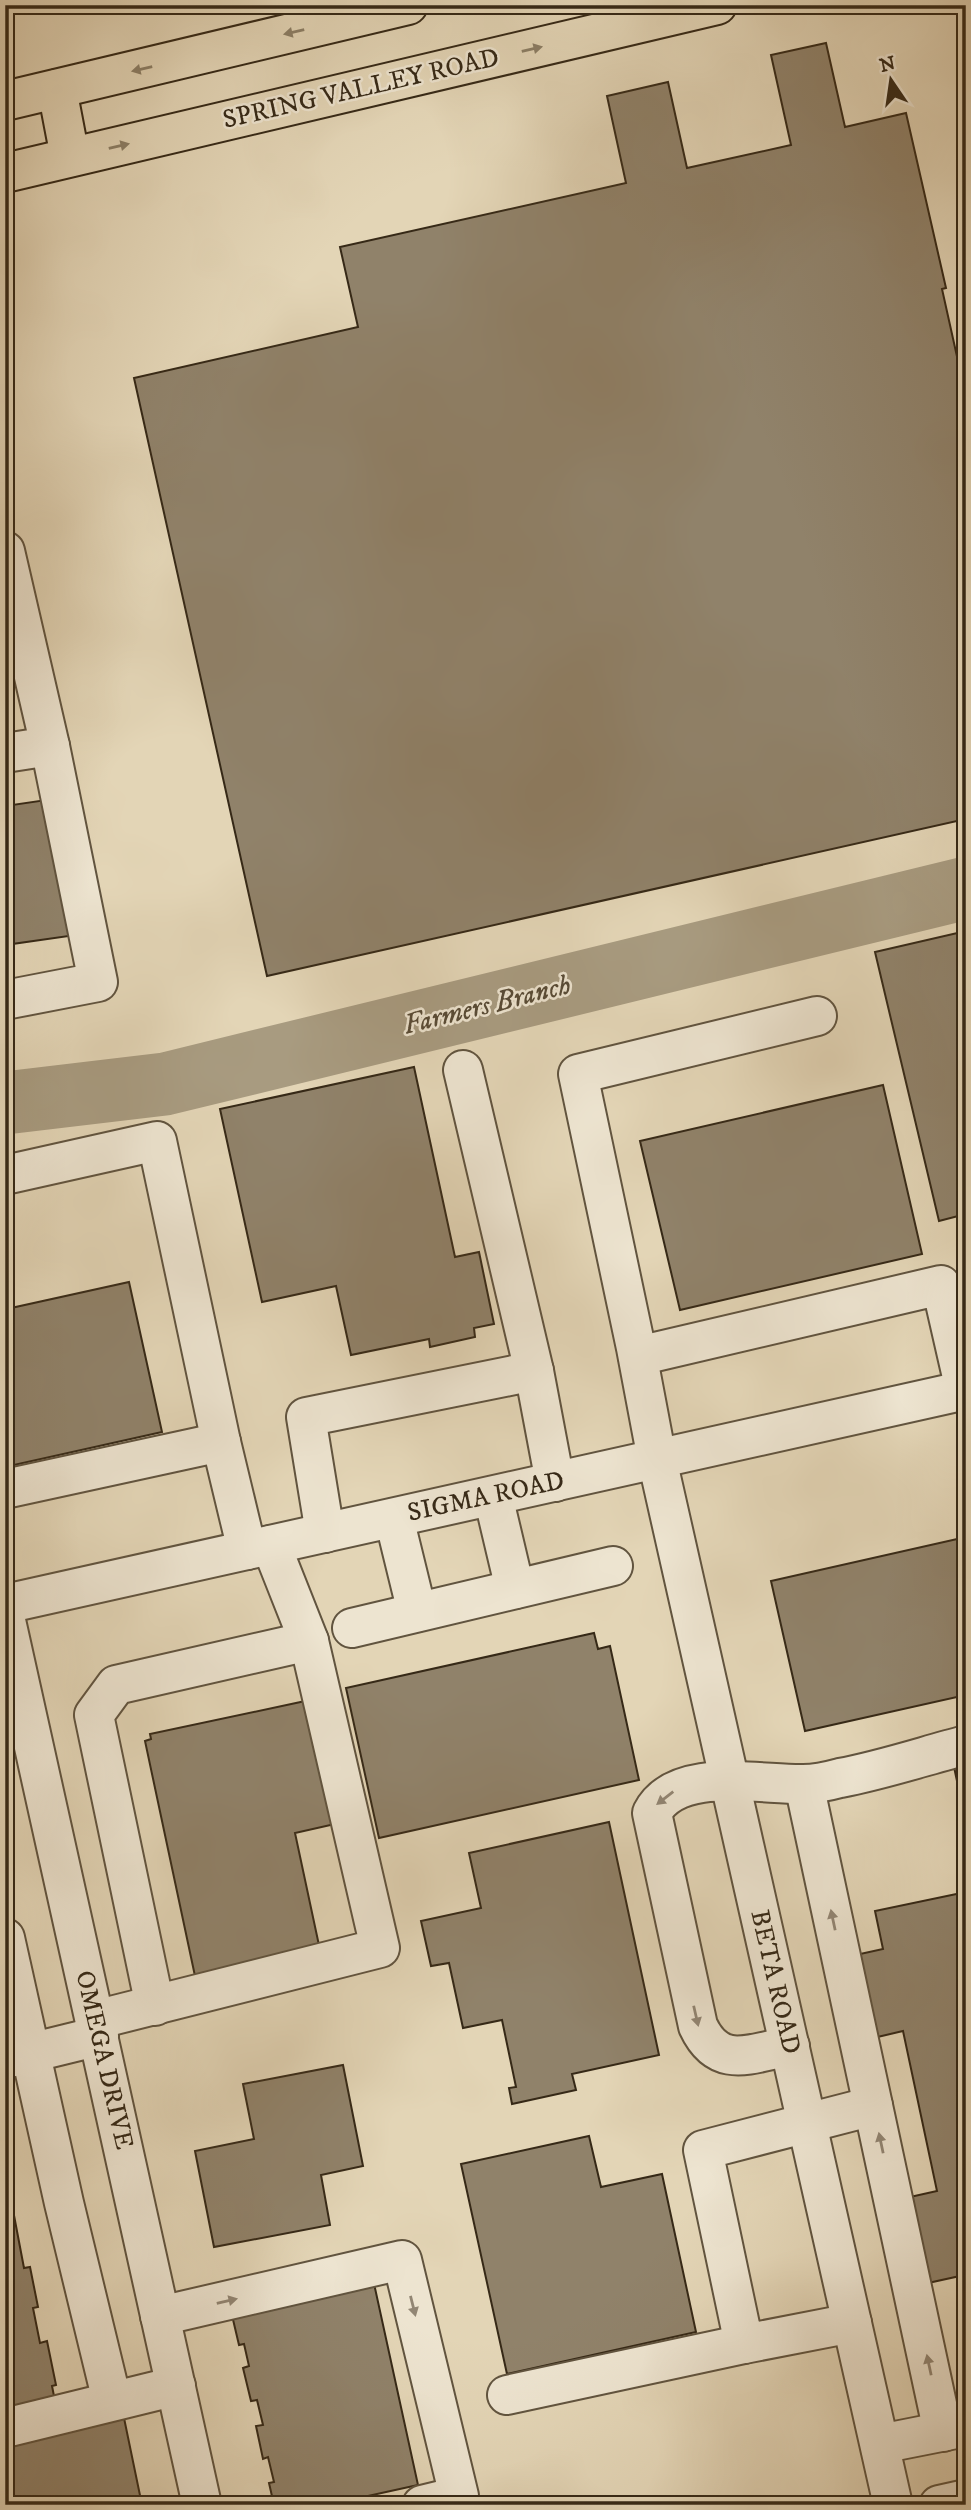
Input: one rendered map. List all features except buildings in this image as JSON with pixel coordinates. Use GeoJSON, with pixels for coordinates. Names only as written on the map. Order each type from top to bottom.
{"type":"FeatureCollection","features":[{"type":"Feature","properties":{"kind":"main road"},"geometry":{"type":"LineString","coordinates":[[5,101],[343,13],[408,5]]}},
{"type":"Feature","properties":{"kind":"main road","name":"SPRING VALLEY ROAD"},"geometry":{"type":"LineString","coordinates":[[5,173],[718,5]]}},
{"type":"Feature","properties":{"kind":"main road"},"geometry":{"type":"LineString","coordinates":[[57,89],[71,157]]}},
{"type":"Feature","properties":{"kind":"street"},"geometry":{"type":"LineString","coordinates":[[5,551],[50,746],[98,982],[5,1000]]}},
{"type":"Feature","properties":{"kind":"street"},"geometry":{"type":"LineString","coordinates":[[5,752],[50,746]]}},
{"type":"Feature","properties":{"kind":"street","name":"BETA ROAD"},"geometry":{"type":"LineString","coordinates":[[817,1016],[578,1074],[657,1459],[893,2505]]}},
{"type":"Feature","properties":{"kind":"street"},"geometry":{"type":"LineString","coordinates":[[463,1070],[534,1371],[555,1482]]}},
{"type":"Feature","properties":{"kind":"street"},"geometry":{"type":"LineString","coordinates":[[5,1175],[157,1141],[222,1442],[259,1548],[309,1641],[380,1948],[155,2006],[19,2056]]}},
{"type":"Feature","properties":{"kind":"street"},"geometry":{"type":"LineString","coordinates":[[638,1356],[941,1285],[966,1390]]}},
{"type":"Feature","properties":{"kind":"street"},"geometry":{"type":"LineString","coordinates":[[325,1533],[306,1417],[534,1371]]}},
{"type":"Feature","properties":{"kind":"street","name":"SIGMA ROAD"},"geometry":{"type":"LineString","coordinates":[[5,1604],[966,1390]]}},
{"type":"Feature","properties":{"kind":"street"},"geometry":{"type":"LineString","coordinates":[[5,1489],[222,1442]]}},
{"type":"Feature","properties":{"kind":"street"},"geometry":{"type":"LineString","coordinates":[[493,1496],[515,1589]]}},
{"type":"Feature","properties":{"kind":"street"},"geometry":{"type":"LineString","coordinates":[[394,1518],[417,1612]]}},
{"type":"Feature","properties":{"kind":"street"},"geometry":{"type":"LineString","coordinates":[[352,1628],[613,1566]]}},
{"type":"Feature","properties":{"kind":"street","name":"OMEGA DRIVE"},"geometry":{"type":"LineString","coordinates":[[5,1616],[202,2505]]}},
{"type":"Feature","properties":{"kind":"street"},"geometry":{"type":"LineString","coordinates":[[155,2006],[94,1715],[116,1685],[309,1641]]}},
{"type":"Feature","properties":{"kind":"street"},"geometry":{"type":"LineString","coordinates":[[790,2046],[731,2057],[717,2052],[702,2035],[652,1813],[656,1805],[678,1789],[729,1779],[804,1784],[841,1778],[966,1745]]}},
{"type":"Feature","properties":{"kind":"street"},"geometry":{"type":"LineString","coordinates":[[804,1784],[873,2106],[954,2429],[880,2444]]}},
{"type":"Feature","properties":{"kind":"street"},"geometry":{"type":"LineString","coordinates":[[5,1938],[19,2056],[64,2203],[113,2401]]}},
{"type":"Feature","properties":{"kind":"street"},"geometry":{"type":"LineString","coordinates":[[744,2344],[703,2150],[873,2106]]}},
{"type":"Feature","properties":{"kind":"street"},"geometry":{"type":"LineString","coordinates":[[160,2316],[402,2260],[459,2496],[422,2505]]}},
{"type":"Feature","properties":{"kind":"street"},"geometry":{"type":"LineString","coordinates":[[507,2395],[852,2323]]}},
{"type":"Feature","properties":{"kind":"street"},"geometry":{"type":"LineString","coordinates":[[5,2428],[176,2386]]}},
{"type":"Feature","properties":{"kind":"street"},"geometry":{"type":"LineString","coordinates":[[939,2505],[966,2499]]}},
{"type":"Feature","properties":{"kind":"waterway","name":"Farmers Branch"},"geometry":{"type":"LineString","coordinates":[[5,1103],[165,1084],[966,888]]}}]}
